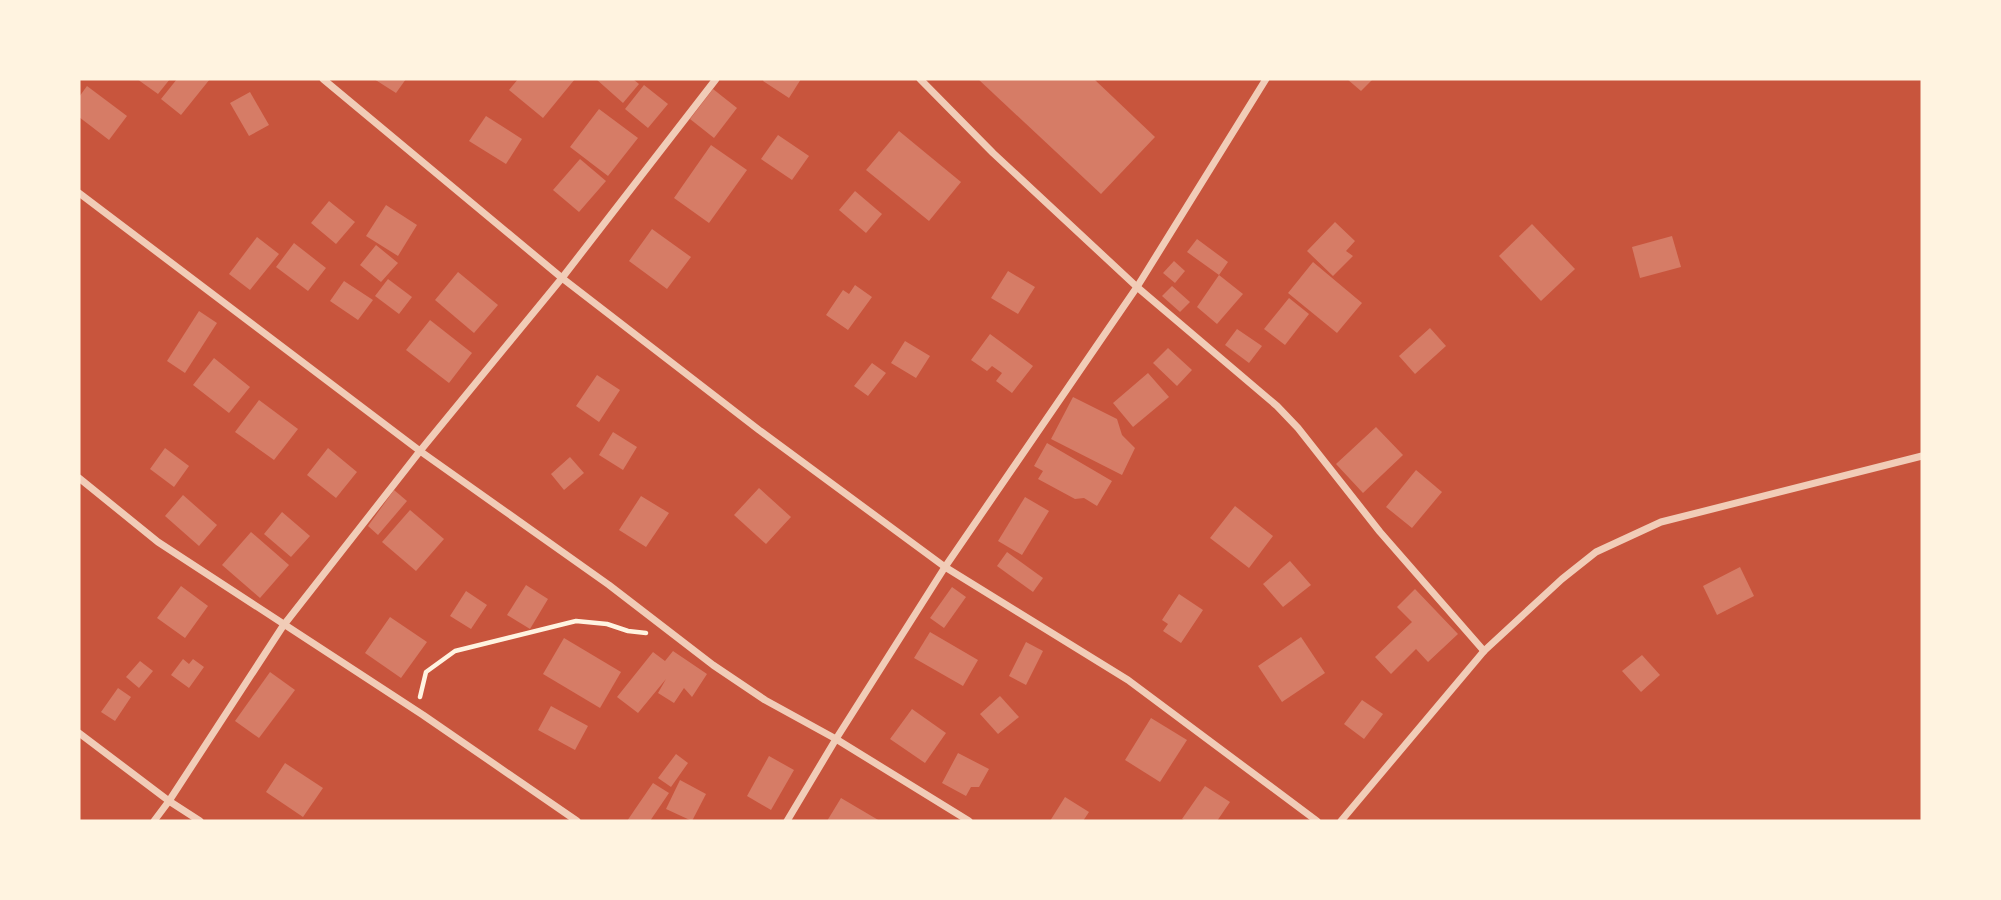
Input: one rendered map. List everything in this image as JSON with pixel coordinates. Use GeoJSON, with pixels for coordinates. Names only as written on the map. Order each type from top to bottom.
{"type":"FeatureCollection","features":[{"type":"Feature","properties":{"kind":"street"},"geometry":{"type":"LineString","coordinates":[[323,79],[562,278],[759,430],[945,566],[1128,680],[1317,821]]}},
{"type":"Feature","properties":{"kind":"street"},"geometry":{"type":"LineString","coordinates":[[154,821],[283,625],[420,451],[562,278],[716,79]]}},
{"type":"Feature","properties":{"kind":"street"},"geometry":{"type":"LineString","coordinates":[[920,79],[993,153],[1137,287],[1277,406],[1298,428],[1380,532],[1484,651]]}},
{"type":"Feature","properties":{"kind":"street"},"geometry":{"type":"LineString","coordinates":[[787,821],[945,566],[1137,287],[1266,79]]}},
{"type":"Feature","properties":{"kind":"street"},"geometry":{"type":"LineString","coordinates":[[79,193],[420,451],[765,700],[836,739],[969,821]]}},
{"type":"Feature","properties":{"kind":"street"},"geometry":{"type":"LineString","coordinates":[[1340,821],[1484,651],[1562,579],[1596,552],[1661,522],[1922,456]]}},
{"type":"Feature","properties":{"kind":"street"},"geometry":{"type":"LineString","coordinates":[[79,478],[158,542],[577,821]]}},
{"type":"Feature","properties":{"kind":"street"},"geometry":{"type":"LineString","coordinates":[[79,733],[200,821]]}},
{"type":"Feature","properties":{"kind":"path"},"geometry":{"type":"LineString","coordinates":[[417,712],[426,672],[455,651],[576,621],[607,624],[650,634],[660,625]]}},
{"type":"Feature","properties":{"kind":"building"},"geometry":{"type":"Polygon","coordinates":[[[137,79],[170,79],[158,94],[137,79]]]}},
{"type":"Feature","properties":{"kind":"building"},"geometry":{"type":"Polygon","coordinates":[[[177,79],[210,79],[181,115],[161,99],[177,79]]]}},
{"type":"Feature","properties":{"kind":"building"},"geometry":{"type":"Polygon","coordinates":[[[374,79],[406,79],[396,93],[374,79]]]}},
{"type":"Feature","properties":{"kind":"building"},"geometry":{"type":"Polygon","coordinates":[[[518,79],[575,79],[543,118],[509,90],[518,79]]]}},
{"type":"Feature","properties":{"kind":"building"},"geometry":{"type":"Polygon","coordinates":[[[596,79],[633,79],[639,84],[623,103],[596,79]]]}},
{"type":"Feature","properties":{"kind":"building"},"geometry":{"type":"Polygon","coordinates":[[[801,79],[789,98],[763,81],[801,79]]]}},
{"type":"Feature","properties":{"kind":"building"},"geometry":{"type":"Polygon","coordinates":[[[978,79],[1094,79],[1155,137],[1101,194],[978,79]]]}},
{"type":"Feature","properties":{"kind":"building"},"geometry":{"type":"Polygon","coordinates":[[[1347,79],[1373,79],[1361,91],[1347,79]]]}},
{"type":"Feature","properties":{"kind":"building"},"geometry":{"type":"Polygon","coordinates":[[[644,85],[668,104],[648,128],[625,109],[644,85]]]}},
{"type":"Feature","properties":{"kind":"building"},"geometry":{"type":"Polygon","coordinates":[[[87,86],[127,116],[109,140],[79,117],[79,97],[87,86]]]}},
{"type":"Feature","properties":{"kind":"building"},"geometry":{"type":"Polygon","coordinates":[[[713,89],[737,108],[714,138],[690,119],[713,89]]]}},
{"type":"Feature","properties":{"kind":"building"},"geometry":{"type":"Polygon","coordinates":[[[250,92],[269,125],[249,136],[230,103],[250,92]]]}},
{"type":"Feature","properties":{"kind":"building"},"geometry":{"type":"Polygon","coordinates":[[[599,109],[638,138],[608,176],[570,147],[599,109]]]}},
{"type":"Feature","properties":{"kind":"building"},"geometry":{"type":"Polygon","coordinates":[[[486,116],[522,139],[506,164],[469,141],[486,116]]]}},
{"type":"Feature","properties":{"kind":"building"},"geometry":{"type":"Polygon","coordinates":[[[899,131],[961,182],[929,221],[866,170],[899,131]]]}},
{"type":"Feature","properties":{"kind":"building"},"geometry":{"type":"Polygon","coordinates":[[[778,135],[809,156],[792,180],[761,159],[778,135]]]}},
{"type":"Feature","properties":{"kind":"building"},"geometry":{"type":"Polygon","coordinates":[[[711,145],[747,170],[709,223],[674,198],[711,145]]]}},
{"type":"Feature","properties":{"kind":"building"},"geometry":{"type":"Polygon","coordinates":[[[580,159],[606,181],[579,212],[553,190],[580,159]]]}},
{"type":"Feature","properties":{"kind":"building"},"geometry":{"type":"Polygon","coordinates":[[[855,191],[882,214],[866,233],[839,210],[855,191]]]}},
{"type":"Feature","properties":{"kind":"building"},"geometry":{"type":"Polygon","coordinates":[[[329,201],[355,222],[336,244],[311,223],[329,201]]]}},
{"type":"Feature","properties":{"kind":"building"},"geometry":{"type":"Polygon","coordinates":[[[386,205],[417,225],[398,256],[366,236],[386,205]]]}},
{"type":"Feature","properties":{"kind":"building"},"geometry":{"type":"Polygon","coordinates":[[[1335,222],[1355,241],[1346,251],[1353,256],[1333,276],[1307,251],[1335,222]]]}},
{"type":"Feature","properties":{"kind":"building"},"geometry":{"type":"Polygon","coordinates":[[[1532,224],[1575,269],[1541,301],[1499,256],[1532,224]]]}},
{"type":"Feature","properties":{"kind":"building"},"geometry":{"type":"Polygon","coordinates":[[[652,229],[691,257],[667,289],[629,261],[652,229]]]}},
{"type":"Feature","properties":{"kind":"building"},"geometry":{"type":"Polygon","coordinates":[[[1672,236],[1681,267],[1640,278],[1632,247],[1672,236]]]}},
{"type":"Feature","properties":{"kind":"building"},"geometry":{"type":"Polygon","coordinates":[[[257,237],[279,254],[250,290],[229,274],[257,237]]]}},
{"type":"Feature","properties":{"kind":"building"},"geometry":{"type":"Polygon","coordinates":[[[1197,239],[1228,262],[1219,275],[1187,252],[1197,239]]]}},
{"type":"Feature","properties":{"kind":"building"},"geometry":{"type":"Polygon","coordinates":[[[294,243],[326,268],[308,291],[276,267],[294,243]]]}},
{"type":"Feature","properties":{"kind":"building"},"geometry":{"type":"Polygon","coordinates":[[[376,245],[398,263],[381,282],[360,265],[376,245]]]}},
{"type":"Feature","properties":{"kind":"building"},"geometry":{"type":"Polygon","coordinates":[[[1174,261],[1185,271],[1175,283],[1163,273],[1174,261]]]}},
{"type":"Feature","properties":{"kind":"building"},"geometry":{"type":"Polygon","coordinates":[[[1313,262],[1362,303],[1337,333],[1288,293],[1313,262]]]}},
{"type":"Feature","properties":{"kind":"building"},"geometry":{"type":"Polygon","coordinates":[[[1008,271],[1035,287],[1018,314],[991,298],[1008,271]]]}},
{"type":"Feature","properties":{"kind":"building"},"geometry":{"type":"Polygon","coordinates":[[[458,272],[498,305],[474,333],[435,300],[458,272]]]}},
{"type":"Feature","properties":{"kind":"building"},"geometry":{"type":"Polygon","coordinates":[[[1219,275],[1243,294],[1217,324],[1197,307],[1219,275]]]}},
{"type":"Feature","properties":{"kind":"building"},"geometry":{"type":"Polygon","coordinates":[[[388,279],[412,297],[399,314],[375,296],[388,279]]]}},
{"type":"Feature","properties":{"kind":"building"},"geometry":{"type":"Polygon","coordinates":[[[344,281],[373,300],[358,320],[330,301],[344,281]]]}},
{"type":"Feature","properties":{"kind":"building"},"geometry":{"type":"Polygon","coordinates":[[[855,285],[872,297],[848,330],[826,315],[843,290],[849,294],[855,285]]]}},
{"type":"Feature","properties":{"kind":"building"},"geometry":{"type":"Polygon","coordinates":[[[1172,286],[1190,302],[1180,312],[1162,296],[1172,286]]]}},
{"type":"Feature","properties":{"kind":"building"},"geometry":{"type":"Polygon","coordinates":[[[1289,298],[1309,314],[1285,345],[1264,329],[1289,298]]]}},
{"type":"Feature","properties":{"kind":"building"},"geometry":{"type":"Polygon","coordinates":[[[199,311],[217,323],[185,373],[167,361],[199,311]]]}},
{"type":"Feature","properties":{"kind":"building"},"geometry":{"type":"Polygon","coordinates":[[[430,320],[472,353],[449,383],[406,350],[430,320]]]}},
{"type":"Feature","properties":{"kind":"building"},"geometry":{"type":"Polygon","coordinates":[[[1430,328],[1446,346],[1415,374],[1399,356],[1430,328]]]}},
{"type":"Feature","properties":{"kind":"building"},"geometry":{"type":"Polygon","coordinates":[[[1237,329],[1262,346],[1249,363],[1225,345],[1237,329]]]}},
{"type":"Feature","properties":{"kind":"building"},"geometry":{"type":"Polygon","coordinates":[[[990,334],[1033,366],[1012,393],[996,381],[1002,373],[992,366],[987,371],[971,360],[990,334]]]}},
{"type":"Feature","properties":{"kind":"building"},"geometry":{"type":"Polygon","coordinates":[[[905,341],[930,356],[916,378],[891,363],[905,341]]]}},
{"type":"Feature","properties":{"kind":"building"},"geometry":{"type":"Polygon","coordinates":[[[1168,348],[1192,370],[1177,386],[1153,363],[1168,348]]]}},
{"type":"Feature","properties":{"kind":"building"},"geometry":{"type":"Polygon","coordinates":[[[214,358],[250,387],[229,413],[193,385],[214,358]]]}},
{"type":"Feature","properties":{"kind":"building"},"geometry":{"type":"Polygon","coordinates":[[[872,363],[886,373],[868,396],[854,386],[872,363]]]}},
{"type":"Feature","properties":{"kind":"building"},"geometry":{"type":"Polygon","coordinates":[[[1148,373],[1169,397],[1133,427],[1113,403],[1148,373]]]}},
{"type":"Feature","properties":{"kind":"building"},"geometry":{"type":"Polygon","coordinates":[[[597,375],[620,390],[599,422],[576,406],[597,375]]]}},
{"type":"Feature","properties":{"kind":"building"},"geometry":{"type":"Polygon","coordinates":[[[1073,397],[1117,419],[1122,435],[1135,448],[1122,475],[1051,439],[1073,397]]]}},
{"type":"Feature","properties":{"kind":"building"},"geometry":{"type":"Polygon","coordinates":[[[259,400],[298,429],[274,460],[235,432],[259,400]]]}},
{"type":"Feature","properties":{"kind":"building"},"geometry":{"type":"Polygon","coordinates":[[[1376,427],[1403,455],[1363,493],[1336,464],[1376,427]]]}},
{"type":"Feature","properties":{"kind":"building"},"geometry":{"type":"Polygon","coordinates":[[[613,432],[637,447],[623,470],[599,455],[613,432]]]}},
{"type":"Feature","properties":{"kind":"building"},"geometry":{"type":"Polygon","coordinates":[[[1047,443],[1112,481],[1097,506],[1084,498],[1075,499],[1038,479],[1043,471],[1034,466],[1047,443]]]}},
{"type":"Feature","properties":{"kind":"building"},"geometry":{"type":"Polygon","coordinates":[[[165,448],[189,466],[174,487],[150,469],[165,448]]]}},
{"type":"Feature","properties":{"kind":"building"},"geometry":{"type":"Polygon","coordinates":[[[328,448],[357,472],[336,498],[307,475],[328,448]]]}},
{"type":"Feature","properties":{"kind":"building"},"geometry":{"type":"Polygon","coordinates":[[[570,457],[584,473],[564,490],[551,474],[570,457]]]}},
{"type":"Feature","properties":{"kind":"building"},"geometry":{"type":"Polygon","coordinates":[[[1416,470],[1442,492],[1412,528],[1386,507],[1416,470]]]}},
{"type":"Feature","properties":{"kind":"building"},"geometry":{"type":"Polygon","coordinates":[[[759,488],[791,517],[766,544],[734,515],[759,488]]]}},
{"type":"Feature","properties":{"kind":"building"},"geometry":{"type":"Polygon","coordinates":[[[394,490],[407,501],[378,535],[368,526],[394,490]]]}},
{"type":"Feature","properties":{"kind":"building"},"geometry":{"type":"Polygon","coordinates":[[[183,495],[217,525],[199,546],[165,516],[183,495]]]}},
{"type":"Feature","properties":{"kind":"building"},"geometry":{"type":"Polygon","coordinates":[[[641,496],[669,513],[646,547],[619,530],[641,496]]]}},
{"type":"Feature","properties":{"kind":"building"},"geometry":{"type":"Polygon","coordinates":[[[1025,497],[1049,511],[1022,555],[998,541],[1025,497]]]}},
{"type":"Feature","properties":{"kind":"building"},"geometry":{"type":"Polygon","coordinates":[[[1235,506],[1273,536],[1249,568],[1210,538],[1235,506]]]}},
{"type":"Feature","properties":{"kind":"building"},"geometry":{"type":"Polygon","coordinates":[[[410,510],[444,539],[416,571],[382,542],[410,510]]]}},
{"type":"Feature","properties":{"kind":"building"},"geometry":{"type":"Polygon","coordinates":[[[282,512],[310,536],[291,557],[264,534],[282,512]]]}},
{"type":"Feature","properties":{"kind":"building"},"geometry":{"type":"Polygon","coordinates":[[[251,532],[289,565],[260,598],[222,565],[251,532]]]}},
{"type":"Feature","properties":{"kind":"building"},"geometry":{"type":"Polygon","coordinates":[[[1007,552],[1043,578],[1033,592],[997,566],[1007,552]]]}},
{"type":"Feature","properties":{"kind":"building"},"geometry":{"type":"Polygon","coordinates":[[[1290,561],[1311,585],[1283,607],[1263,584],[1290,561]]]}},
{"type":"Feature","properties":{"kind":"building"},"geometry":{"type":"Polygon","coordinates":[[[1740,567],[1754,596],[1717,615],[1703,586],[1740,567]]]}},
{"type":"Feature","properties":{"kind":"building"},"geometry":{"type":"Polygon","coordinates":[[[526,585],[548,599],[530,629],[507,615],[526,585]]]}},
{"type":"Feature","properties":{"kind":"building"},"geometry":{"type":"Polygon","coordinates":[[[181,586],[208,606],[185,638],[157,618],[181,586]]]}},
{"type":"Feature","properties":{"kind":"building"},"geometry":{"type":"Polygon","coordinates":[[[952,587],[966,597],[944,628],[930,618],[952,587]]]}},
{"type":"Feature","properties":{"kind":"building"},"geometry":{"type":"Polygon","coordinates":[[[1415,589],[1458,634],[1428,662],[1416,649],[1391,674],[1375,657],[1412,622],[1397,607],[1415,589]]]}},
{"type":"Feature","properties":{"kind":"building"},"geometry":{"type":"Polygon","coordinates":[[[466,591],[487,605],[471,629],[450,616],[466,591]]]}},
{"type":"Feature","properties":{"kind":"building"},"geometry":{"type":"Polygon","coordinates":[[[1179,594],[1203,610],[1181,643],[1163,631],[1168,624],[1162,620],[1179,594]]]}},
{"type":"Feature","properties":{"kind":"building"},"geometry":{"type":"Polygon","coordinates":[[[390,617],[427,642],[401,678],[365,653],[390,617]]]}},
{"type":"Feature","properties":{"kind":"building"},"geometry":{"type":"Polygon","coordinates":[[[930,632],[978,660],[963,686],[914,658],[930,632]]]}},
{"type":"Feature","properties":{"kind":"building"},"geometry":{"type":"Polygon","coordinates":[[[1301,637],[1325,673],[1282,702],[1258,666],[1301,637]]]}},
{"type":"Feature","properties":{"kind":"building"},"geometry":{"type":"Polygon","coordinates":[[[564,638],[621,672],[600,708],[543,674],[564,638]]]}},
{"type":"Feature","properties":{"kind":"building"},"geometry":{"type":"Polygon","coordinates":[[[1026,642],[1043,651],[1026,685],[1009,676],[1026,642]]]}},
{"type":"Feature","properties":{"kind":"building"},"geometry":{"type":"Polygon","coordinates":[[[673,651],[707,674],[692,697],[684,688],[674,703],[658,693],[666,679],[638,713],[617,697],[653,652],[665,661],[673,651]]]}},
{"type":"Feature","properties":{"kind":"building"},"geometry":{"type":"Polygon","coordinates":[[[1642,655],[1660,675],[1641,692],[1622,671],[1642,655]]]}},
{"type":"Feature","properties":{"kind":"building"},"geometry":{"type":"Polygon","coordinates":[[[183,659],[189,664],[193,659],[204,667],[189,688],[171,675],[183,659]]]}},
{"type":"Feature","properties":{"kind":"building"},"geometry":{"type":"Polygon","coordinates":[[[140,661],[153,671],[139,688],[126,677],[140,661]]]}},
{"type":"Feature","properties":{"kind":"building"},"geometry":{"type":"Polygon","coordinates":[[[270,672],[295,690],[259,738],[235,721],[270,672]]]}},
{"type":"Feature","properties":{"kind":"building"},"geometry":{"type":"Polygon","coordinates":[[[118,688],[131,697],[115,721],[101,712],[118,688]]]}},
{"type":"Feature","properties":{"kind":"building"},"geometry":{"type":"Polygon","coordinates":[[[1000,696],[1019,717],[998,734],[980,714],[1000,696]]]}},
{"type":"Feature","properties":{"kind":"building"},"geometry":{"type":"Polygon","coordinates":[[[1362,700],[1383,714],[1364,739],[1344,724],[1362,700]]]}},
{"type":"Feature","properties":{"kind":"building"},"geometry":{"type":"Polygon","coordinates":[[[551,706],[588,726],[575,750],[538,730],[551,706]]]}},
{"type":"Feature","properties":{"kind":"building"},"geometry":{"type":"Polygon","coordinates":[[[912,709],[946,733],[925,763],[890,739],[912,709]]]}},
{"type":"Feature","properties":{"kind":"building"},"geometry":{"type":"Polygon","coordinates":[[[1151,718],[1187,740],[1160,782],[1125,760],[1151,718]]]}},
{"type":"Feature","properties":{"kind":"building"},"geometry":{"type":"Polygon","coordinates":[[[958,753],[989,769],[979,787],[971,787],[966,796],[942,783],[958,753]]]}},
{"type":"Feature","properties":{"kind":"building"},"geometry":{"type":"Polygon","coordinates":[[[676,754],[688,763],[671,787],[658,778],[676,754]]]}},
{"type":"Feature","properties":{"kind":"building"},"geometry":{"type":"Polygon","coordinates":[[[769,756],[794,770],[771,810],[747,796],[769,756]]]}},
{"type":"Feature","properties":{"kind":"building"},"geometry":{"type":"Polygon","coordinates":[[[285,763],[323,788],[303,817],[266,792],[285,763]]]}},
{"type":"Feature","properties":{"kind":"building"},"geometry":{"type":"Polygon","coordinates":[[[680,780],[706,794],[692,821],[666,809],[680,780]]]}},
{"type":"Feature","properties":{"kind":"building"},"geometry":{"type":"Polygon","coordinates":[[[653,783],[669,793],[650,821],[627,821],[653,783]]]}},
{"type":"Feature","properties":{"kind":"building"},"geometry":{"type":"Polygon","coordinates":[[[1205,786],[1230,802],[1217,821],[1182,819],[1205,786]]]}},
{"type":"Feature","properties":{"kind":"building"},"geometry":{"type":"Polygon","coordinates":[[[1065,797],[1089,812],[1083,821],[1050,821],[1065,797]]]}},
{"type":"Feature","properties":{"kind":"building"},"geometry":{"type":"Polygon","coordinates":[[[841,798],[880,821],[827,821],[841,798]]]}}]}
